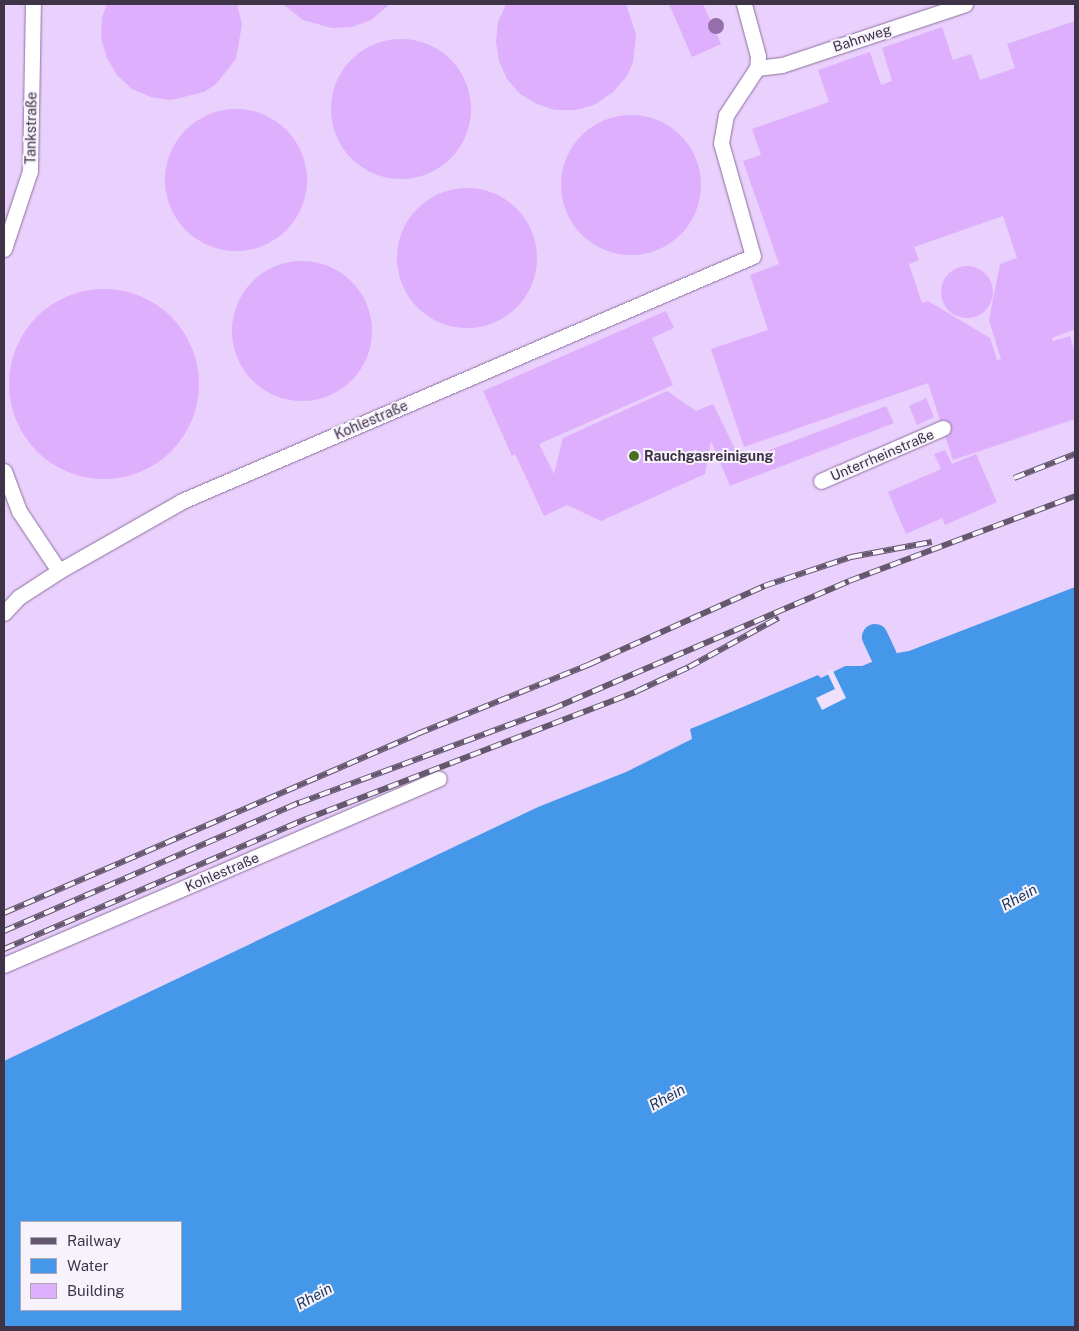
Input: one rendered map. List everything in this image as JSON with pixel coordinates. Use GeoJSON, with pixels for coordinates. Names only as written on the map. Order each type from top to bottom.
{"type":"FeatureCollection","features":[{"type":"Feature","properties":{"kind":"lane","name":"Tankstraße"},"geometry":{"type":"LineString","coordinates":[[4,249],[30,171],[33,4]]}},
{"type":"Feature","properties":{"kind":"lane"},"geometry":{"type":"LineString","coordinates":[[744,4],[758,56],[757,68]]}},
{"type":"Feature","properties":{"kind":"lane","name":"Bahnweg"},"geometry":{"type":"LineString","coordinates":[[757,68],[782,65],[965,4]]}},
{"type":"Feature","properties":{"kind":"lane","name":"Kohlestraße"},"geometry":{"type":"LineString","coordinates":[[4,613],[19,597],[58,571],[182,501],[753,256],[721,143],[726,114],[757,68]]}},
{"type":"Feature","properties":{"kind":"lane","name":"Unterrheinstraße"},"geometry":{"type":"LineString","coordinates":[[821,481],[943,428]]}},
{"type":"Feature","properties":{"kind":"lane"},"geometry":{"type":"LineString","coordinates":[[4,471],[19,511],[58,571]]}},
{"type":"Feature","properties":{"kind":"lane","name":"Kohlestraße"},"geometry":{"type":"LineString","coordinates":[[4,965],[439,779]]}},
{"type":"Feature","properties":{"kind":"shaded area"},"geometry":{"type":"Polygon","coordinates":[[[4,4],[1075,4],[1075,587],[909,651],[891,654],[862,666],[845,666],[821,678],[818,675],[690,729],[692,739],[626,772],[538,807],[4,1061],[4,4]]]}},
{"type":"Feature","properties":{"kind":"water","name":"Rhein"},"geometry":{"type":"Polygon","coordinates":[[[1075,587],[1075,1327],[4,1327],[4,1061],[538,807],[626,772],[692,739],[690,729],[818,675],[821,678],[845,666],[862,666],[891,654],[909,651],[1075,587]]]}},
{"type":"Feature","properties":{"kind":"pier"},"geometry":{"type":"Polygon","coordinates":[[[832,669],[846,698],[822,710],[816,698],[835,689],[827,672],[832,669]]]}},
{"type":"Feature","properties":{"kind":"building"},"geometry":{"type":"Polygon","coordinates":[[[107,4],[237,4],[242,24],[236,59],[216,84],[204,92],[171,100],[151,97],[132,89],[117,75],[107,58],[101,38],[102,18],[107,4]]]}},
{"type":"Feature","properties":{"kind":"building"},"geometry":{"type":"Polygon","coordinates":[[[283,4],[390,4],[371,20],[352,27],[332,28],[303,20],[283,4]]]}},
{"type":"Feature","properties":{"kind":"building"},"geometry":{"type":"Polygon","coordinates":[[[506,4],[626,4],[636,35],[633,62],[627,76],[613,92],[594,105],[575,110],[555,110],[537,104],[520,94],[507,79],[499,61],[496,42],[498,22],[506,4]]]}},
{"type":"Feature","properties":{"kind":"building"},"geometry":{"type":"Polygon","coordinates":[[[669,4],[703,4],[721,44],[692,57],[669,4]]]}},
{"type":"Feature","properties":{"kind":"building"},"geometry":{"type":"Polygon","coordinates":[[[1075,21],[1075,329],[1052,338],[1053,341],[1070,336],[1075,353],[1075,419],[953,460],[928,383],[744,447],[711,349],[768,330],[750,275],[779,264],[743,161],[761,155],[752,129],[829,102],[818,70],[870,52],[881,85],[892,81],[882,48],[942,27],[953,60],[971,54],[980,80],[1015,68],[1007,44],[1075,21]],[[1003,216],[914,247],[919,260],[909,264],[922,303],[928,301],[990,338],[997,360],[1001,359],[989,320],[1000,264],[1017,258],[1003,216]]]}},
{"type":"Feature","properties":{"kind":"building"},"geometry":{"type":"Polygon","coordinates":[[[401,39],[428,45],[440,51],[450,60],[459,70],[465,82],[471,109],[465,136],[459,148],[450,158],[440,167],[428,173],[401,179],[374,173],[362,167],[352,158],[343,148],[337,136],[331,109],[337,82],[343,70],[352,60],[362,51],[374,45],[401,39]]]}},
{"type":"Feature","properties":{"kind":"building"},"geometry":{"type":"Polygon","coordinates":[[[236,109],[263,115],[275,121],[286,130],[295,141],[301,153],[307,180],[301,207],[295,219],[286,230],[275,239],[263,245],[236,251],[209,245],[197,239],[186,230],[177,219],[171,207],[165,180],[171,153],[177,141],[186,130],[197,121],[209,115],[236,109]]]}},
{"type":"Feature","properties":{"kind":"building"},"geometry":{"type":"Polygon","coordinates":[[[631,115],[645,116],[658,120],[680,136],[696,158],[700,171],[700,199],[696,212],[680,234],[658,250],[645,254],[631,255],[617,254],[604,250],[582,234],[566,212],[562,199],[561,185],[562,171],[566,158],[582,136],[604,120],[617,116],[631,115]]]}},
{"type":"Feature","properties":{"kind":"building"},"geometry":{"type":"Polygon","coordinates":[[[467,188],[481,189],[494,193],[516,209],[532,231],[536,244],[536,272],[532,285],[516,307],[494,323],[481,327],[467,328],[453,327],[440,323],[418,307],[402,285],[398,272],[397,258],[398,244],[402,231],[418,209],[440,193],[453,189],[467,188]]]}},
{"type":"Feature","properties":{"kind":"building"},"geometry":{"type":"Polygon","coordinates":[[[302,261],[316,262],[329,266],[351,282],[367,304],[371,317],[371,345],[367,358],[351,380],[329,396],[316,400],[302,401],[288,400],[275,396],[253,380],[237,358],[233,345],[232,331],[233,317],[237,304],[253,282],[275,266],[288,262],[302,261]]]}},
{"type":"Feature","properties":{"kind":"building"},"geometry":{"type":"Polygon","coordinates":[[[967,266],[977,268],[985,274],[991,282],[993,292],[991,302],[985,310],[977,316],[967,318],[957,316],[949,310],[943,302],[941,292],[943,282],[949,274],[957,268],[967,266]]]}},
{"type":"Feature","properties":{"kind":"building"},"geometry":{"type":"Polygon","coordinates":[[[104,289],[131,293],[157,305],[171,317],[183,331],[195,357],[199,384],[195,411],[183,437],[171,451],[157,463],[131,475],[104,479],[77,475],[51,463],[37,451],[25,437],[13,411],[9,384],[13,357],[25,331],[37,317],[51,305],[77,293],[104,289]]]}},
{"type":"Feature","properties":{"kind":"building"},"geometry":{"type":"Polygon","coordinates":[[[666,311],[674,328],[652,338],[673,385],[539,444],[554,474],[563,438],[667,391],[696,411],[713,404],[741,461],[886,406],[894,423],[730,486],[711,441],[705,474],[601,521],[567,505],[544,516],[515,454],[512,456],[483,391],[666,311]]]}},
{"type":"Feature","properties":{"kind":"building"},"geometry":{"type":"Polygon","coordinates":[[[926,398],[934,417],[917,425],[909,406],[926,398]]]}},
{"type":"Feature","properties":{"kind":"building"},"geometry":{"type":"Polygon","coordinates":[[[945,450],[952,464],[976,454],[997,502],[945,525],[942,518],[906,534],[888,492],[941,469],[934,454],[945,450]]]}},
{"type":"Feature","properties":{"kind":"waterway"},"geometry":{"type":"LineString","coordinates":[[875,637],[884,656]]}},
{"type":"Feature","properties":{"kind":"railway"},"geometry":{"type":"LineString","coordinates":[[1014,478],[1075,454]]}},
{"type":"Feature","properties":{"kind":"railway"},"geometry":{"type":"LineString","coordinates":[[4,931],[299,803],[552,709],[849,581],[1075,496]]}},
{"type":"Feature","properties":{"kind":"railway"},"geometry":{"type":"LineString","coordinates":[[4,913],[417,734],[590,664],[764,586],[851,557],[932,542]]}},
{"type":"Feature","properties":{"kind":"railway"},"geometry":{"type":"LineString","coordinates":[[4,949],[306,819],[637,691],[689,667],[778,618]]}},
{"type":"Feature","properties":{"kind":"place","name":"Rauchgasreinigung"},"geometry":{"type":"Point","coordinates":[634,456]}}]}
